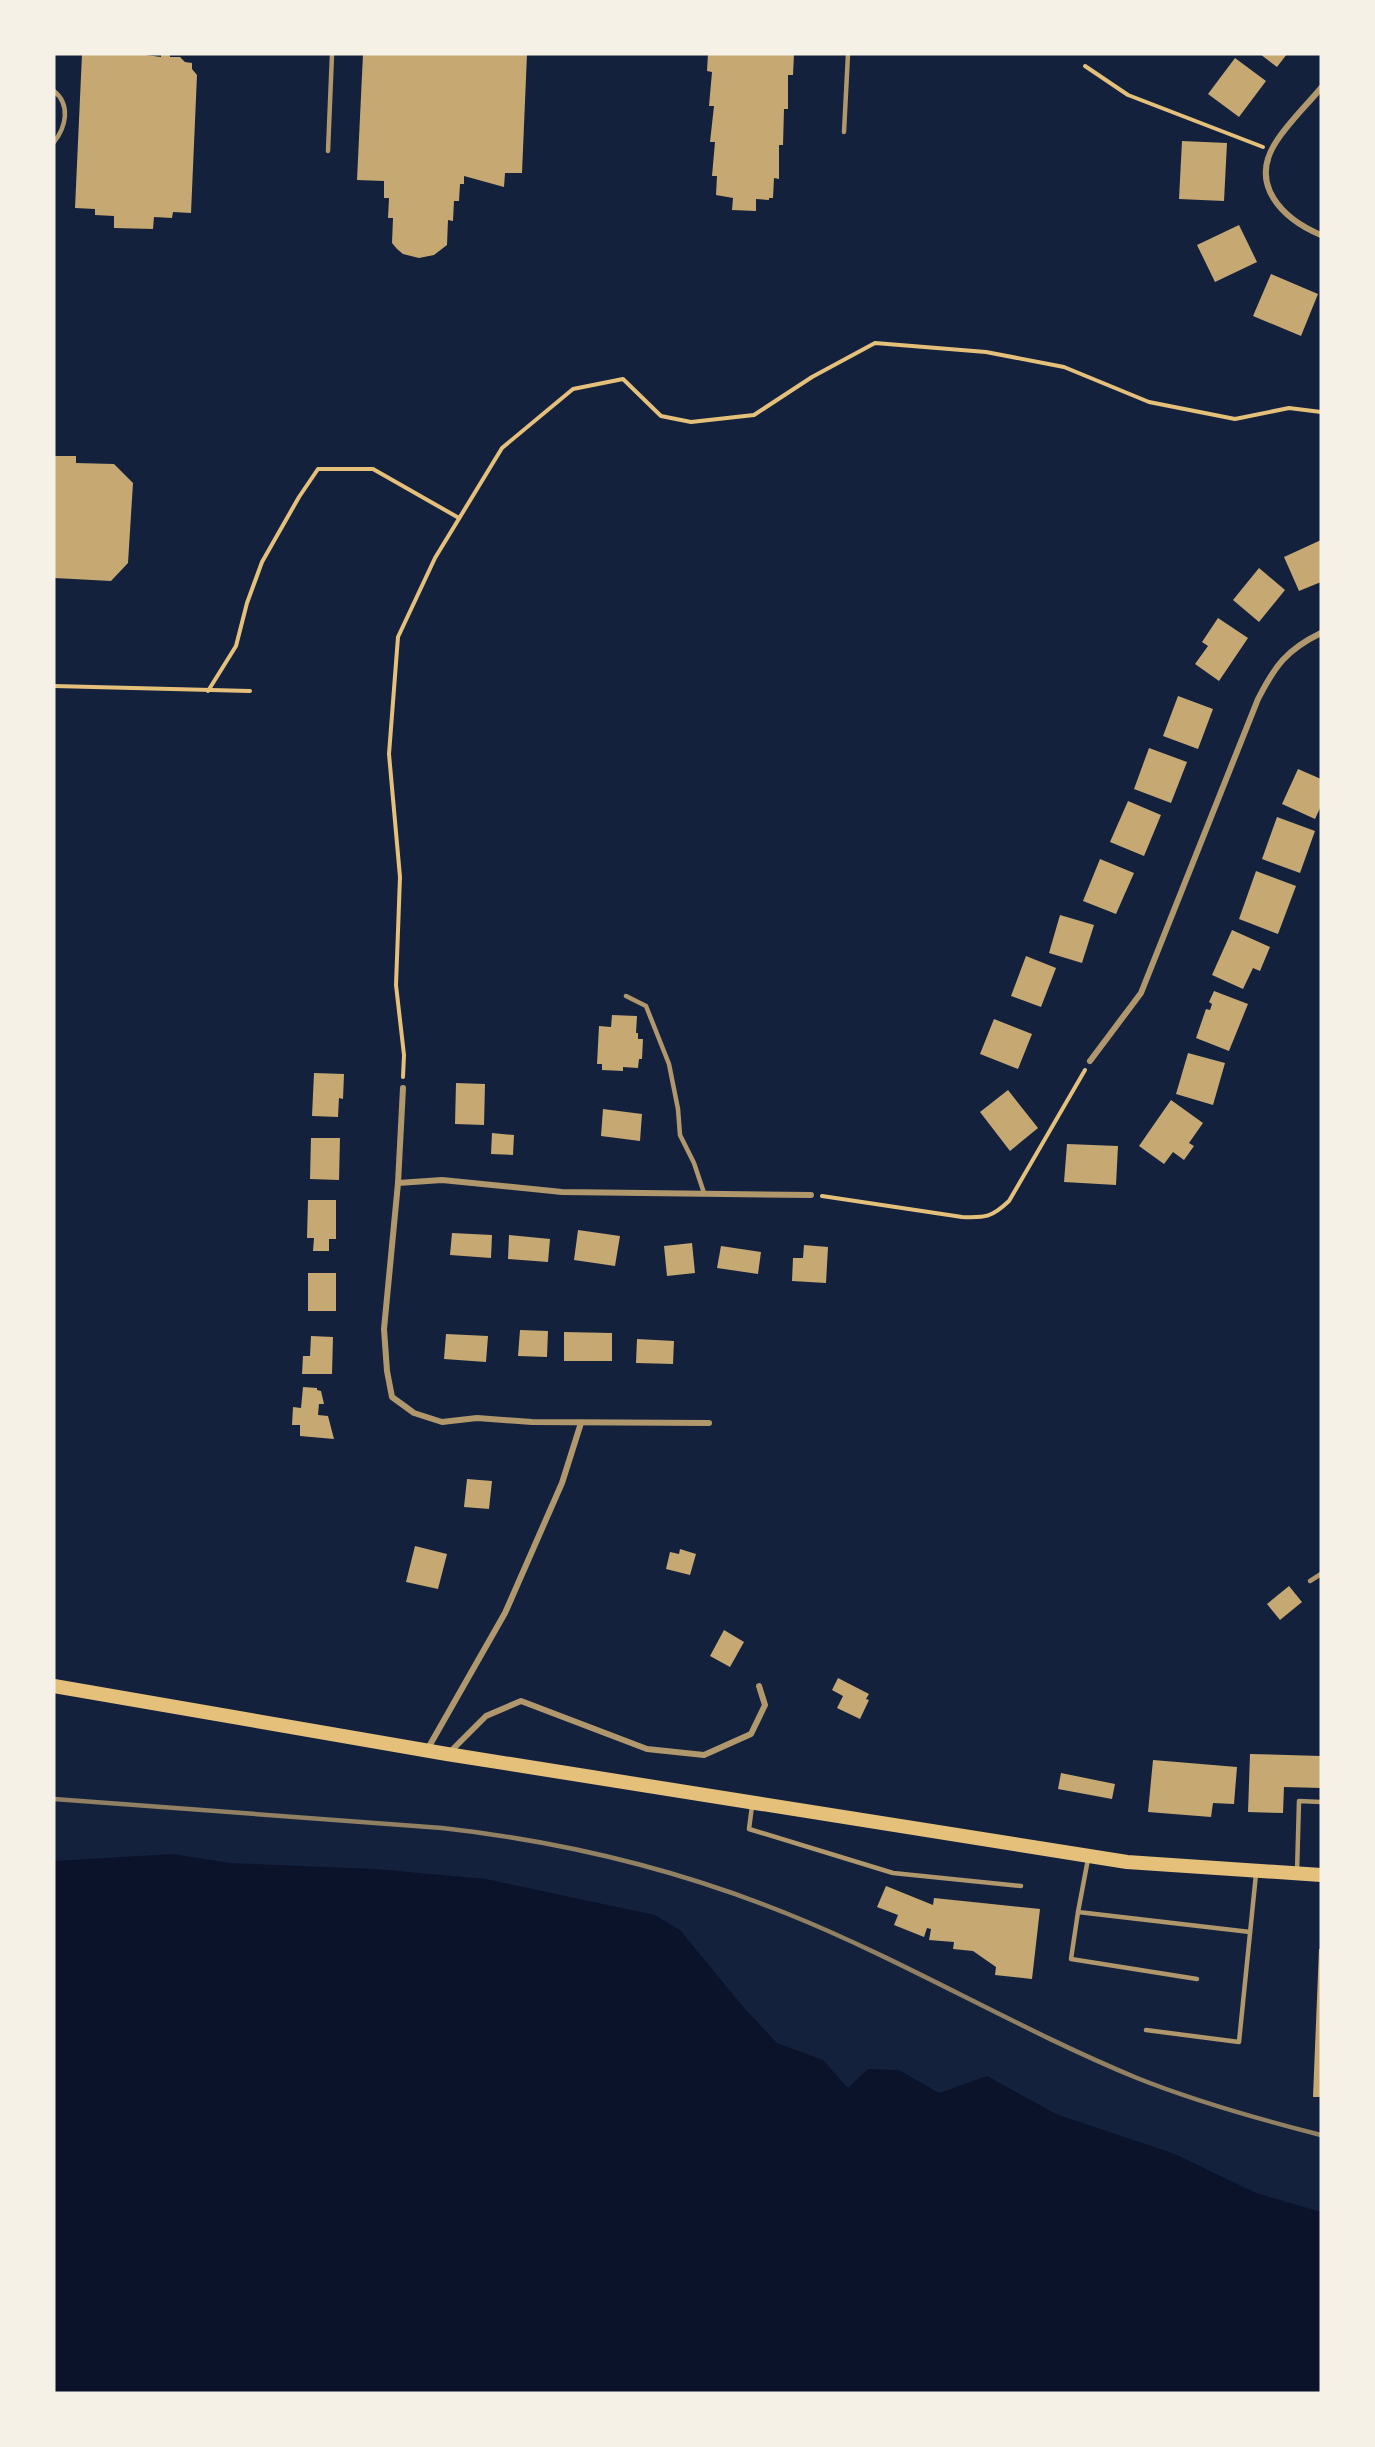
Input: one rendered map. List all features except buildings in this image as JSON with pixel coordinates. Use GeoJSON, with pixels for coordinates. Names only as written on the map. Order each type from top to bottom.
{"type":"FeatureCollection","features":[{"type":"Feature","properties":{"kind":"main road"},"geometry":{"type":"LineString","coordinates":[[54,1686],[447,1754],[1127,1862],[1321,1875]]}},
{"type":"Feature","properties":{"kind":"street"},"geometry":{"type":"LineString","coordinates":[[1321,88],[1275,143],[1268,161],[1267,180],[1275,202],[1289,218],[1321,235]]}},
{"type":"Feature","properties":{"kind":"street"},"geometry":{"type":"LineString","coordinates":[[1090,1061],[1141,993],[1258,699],[1274,668],[1301,642],[1321,633]]}},
{"type":"Feature","properties":{"kind":"street"},"geometry":{"type":"LineString","coordinates":[[403,1088],[398,1182],[384,1329],[387,1371],[392,1397],[414,1413],[442,1422],[477,1418],[532,1422],[708,1423]]}},
{"type":"Feature","properties":{"kind":"street"},"geometry":{"type":"LineString","coordinates":[[398,1182],[442,1180],[562,1192],[811,1195]]}},
{"type":"Feature","properties":{"kind":"street"},"geometry":{"type":"LineString","coordinates":[[426,1750],[505,1613],[562,1483],[581,1423]]}},
{"type":"Feature","properties":{"kind":"street"},"geometry":{"type":"LineString","coordinates":[[447,1754],[486,1716],[521,1701],[647,1749],[705,1755],[751,1734],[765,1705],[759,1686]]}},
{"type":"Feature","properties":{"kind":"lane"},"geometry":{"type":"LineString","coordinates":[[328,151],[332,54]]}},
{"type":"Feature","properties":{"kind":"lane"},"geometry":{"type":"LineString","coordinates":[[844,132],[848,54]]}},
{"type":"Feature","properties":{"kind":"lane"},"geometry":{"type":"LineString","coordinates":[[54,91],[65,108],[64,128],[54,142]]}},
{"type":"Feature","properties":{"kind":"lane"},"geometry":{"type":"LineString","coordinates":[[626,996],[646,1006],[669,1064],[678,1109],[680,1135],[694,1163],[704,1193]]}},
{"type":"Feature","properties":{"kind":"lane"},"geometry":{"type":"LineString","coordinates":[[1310,1581],[1321,1574]]}},
{"type":"Feature","properties":{"kind":"lane"},"geometry":{"type":"LineString","coordinates":[[1297,1874],[1299,1801],[1321,1802]]}},
{"type":"Feature","properties":{"kind":"lane"},"geometry":{"type":"LineString","coordinates":[[752,1803],[749,1828],[760,1832],[893,1872],[1021,1886]]}},
{"type":"Feature","properties":{"kind":"lane"},"geometry":{"type":"LineString","coordinates":[[1088,1856],[1071,1959],[1197,1978]]}},
{"type":"Feature","properties":{"kind":"lane"},"geometry":{"type":"LineString","coordinates":[[1146,2030],[1239,2042],[1256,1871]]}},
{"type":"Feature","properties":{"kind":"lane"},"geometry":{"type":"LineString","coordinates":[[1078,1912],[1250,1932]]}},
{"type":"Feature","properties":{"kind":"path"},"geometry":{"type":"LineString","coordinates":[[1085,66],[1128,95],[1272,150]]}},
{"type":"Feature","properties":{"kind":"path"},"geometry":{"type":"LineString","coordinates":[[403,1088],[404,1055],[396,985],[400,877],[389,754],[398,637],[435,558],[502,447],[573,389],[623,379],[661,416],[691,422],[754,415],[812,377],[875,343],[986,352],[1064,367],[1149,402],[1235,419],[1289,408],[1321,412]]}},
{"type":"Feature","properties":{"kind":"path"},"geometry":{"type":"LineString","coordinates":[[208,691],[236,646],[247,603],[262,562],[318,469],[373,469],[459,518]]}},
{"type":"Feature","properties":{"kind":"path"},"geometry":{"type":"LineString","coordinates":[[54,686],[250,692]]}},
{"type":"Feature","properties":{"kind":"path"},"geometry":{"type":"LineString","coordinates":[[811,1195],[954,1216],[981,1218],[995,1214],[1009,1201],[1090,1061]]}},
{"type":"Feature","properties":{"kind":"water"},"geometry":{"type":"Polygon","coordinates":[[[172,1854],[231,1863],[376,1869],[486,1879],[655,1915],[680,1930],[745,2009],[777,2043],[823,2060],[848,2088],[868,2069],[899,2070],[939,2093],[987,2076],[1056,2114],[1175,2154],[1256,2193],[1321,2212],[1321,2393],[54,2393],[54,1861],[172,1854]]]}},
{"type":"Feature","properties":{"kind":"railway"},"geometry":{"type":"LineString","coordinates":[[54,1799],[442,1828],[574,1849],[661,1870],[746,1898],[832,1933],[1137,2078],[1228,2110],[1321,2135]]}}]}
